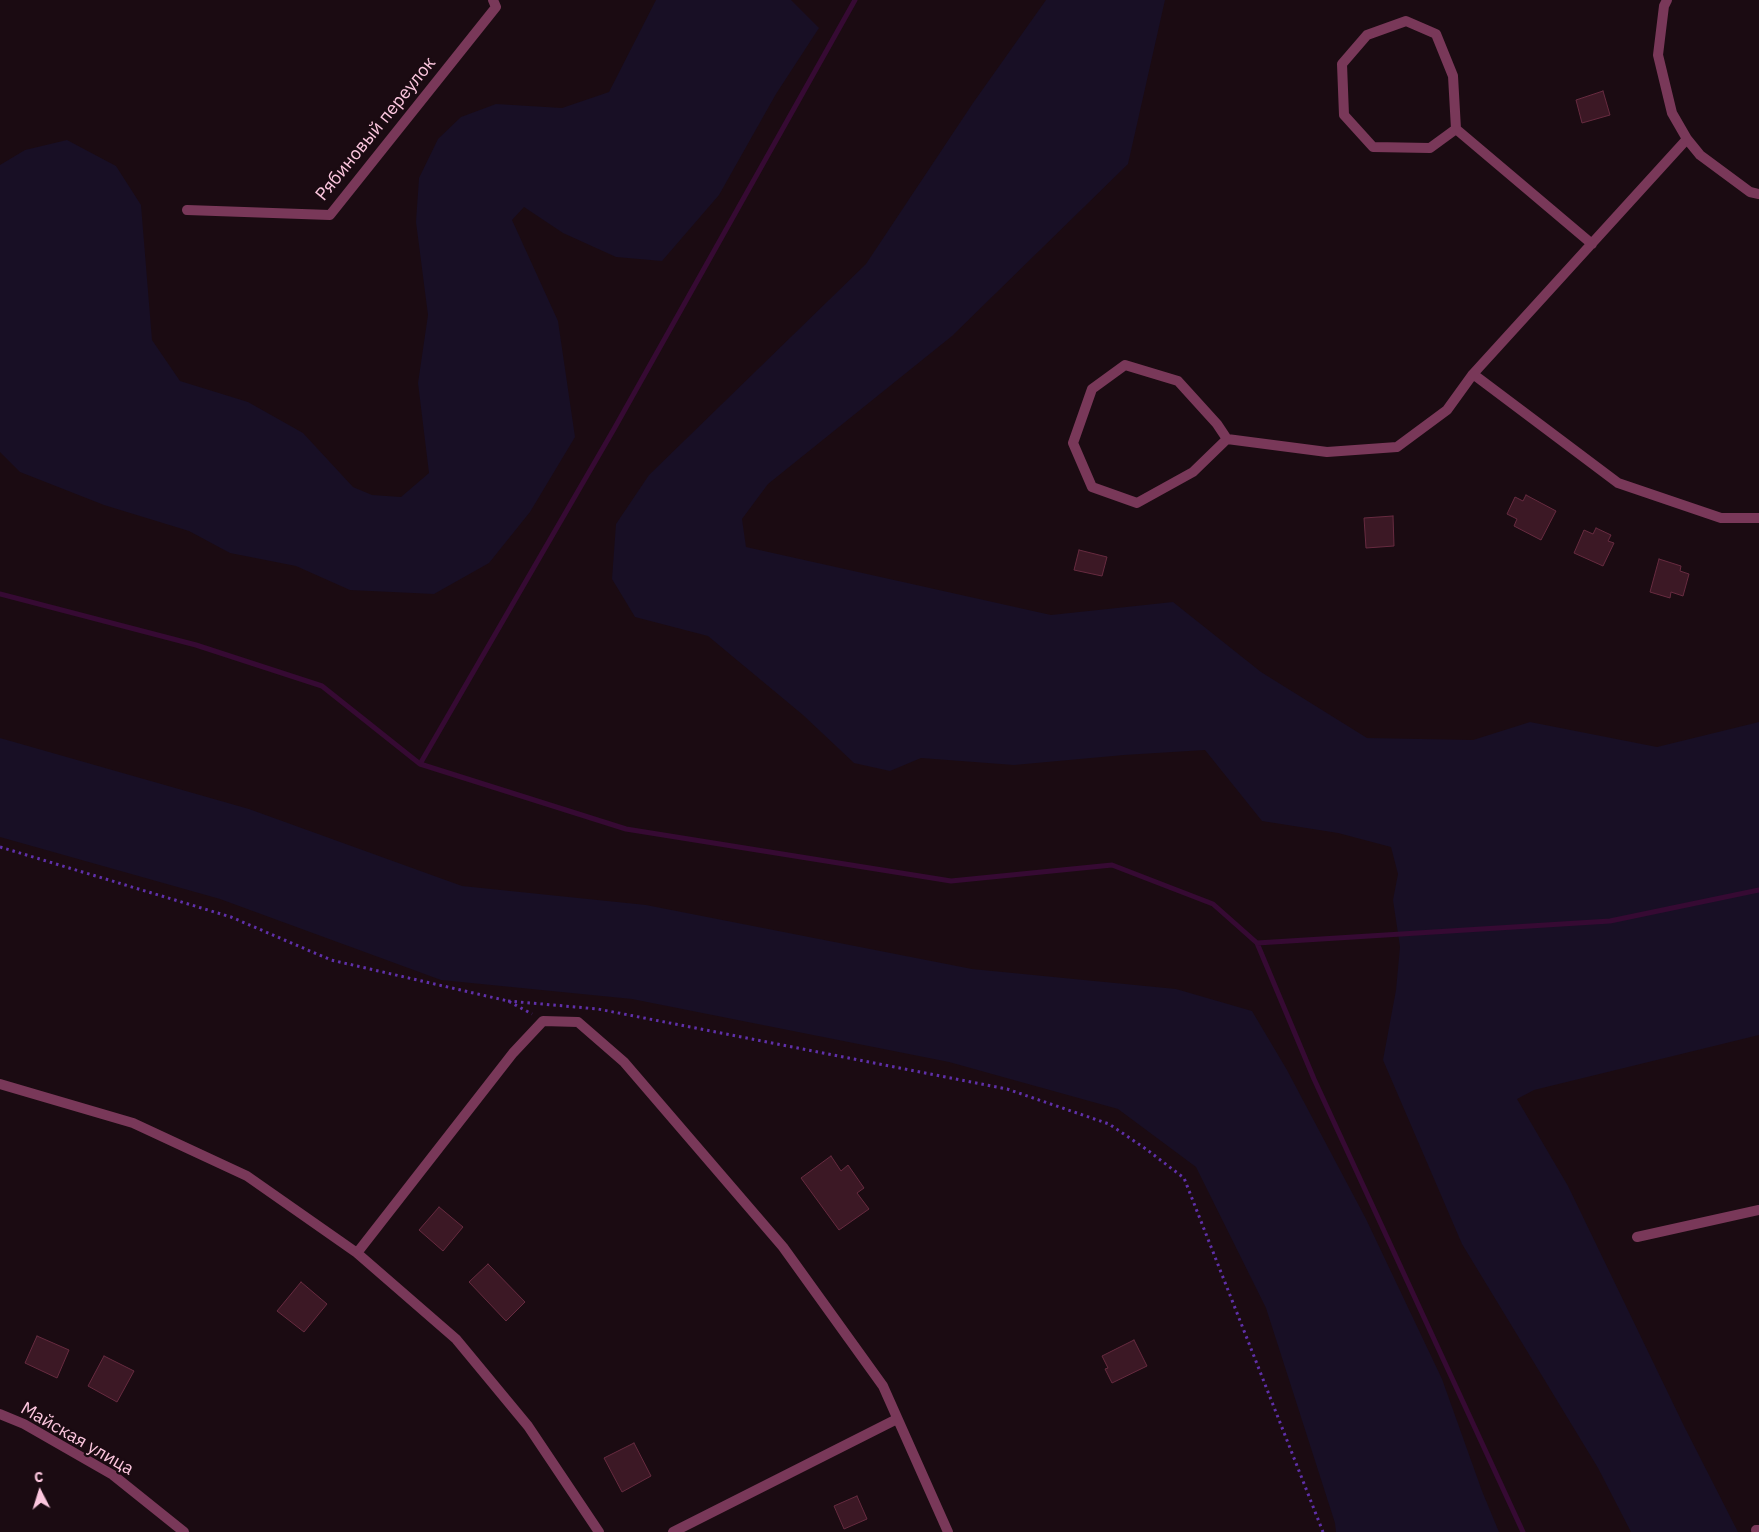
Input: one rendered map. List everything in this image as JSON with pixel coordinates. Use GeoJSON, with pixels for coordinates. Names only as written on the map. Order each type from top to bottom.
{"type":"FeatureCollection","features":[{"type":"Feature","properties":{"kind":"street","name":"Рябиновый переулок"},"geometry":{"type":"LineString","coordinates":[[187,210],[330,215],[496,7],[493,0]]}},
{"type":"Feature","properties":{"kind":"street"},"geometry":{"type":"LineString","coordinates":[[1667,0],[1664,6],[1658,55],[1672,113],[1687,139],[1700,155],[1750,192],[1759,194]]}},
{"type":"Feature","properties":{"kind":"street"},"geometry":{"type":"LineString","coordinates":[[1456,129],[1430,148],[1373,147],[1344,115],[1342,64],[1367,34],[1406,21],[1436,34],[1453,76],[1456,129],[1592,244]]}},
{"type":"Feature","properties":{"kind":"street"},"geometry":{"type":"LineString","coordinates":[[1226,439],[1327,452],[1397,447],[1448,410],[1473,374],[1687,139]]}},
{"type":"Feature","properties":{"kind":"street"},"geometry":{"type":"LineString","coordinates":[[1125,365],[1178,382],[1217,424],[1226,439],[1193,472],[1137,503],[1092,487],[1072,442],[1092,389],[1125,365]]}},
{"type":"Feature","properties":{"kind":"street"},"geometry":{"type":"LineString","coordinates":[[1473,374],[1618,483],[1720,518],[1759,518]]}},
{"type":"Feature","properties":{"kind":"street"},"geometry":{"type":"LineString","coordinates":[[357,1253],[513,1053],[543,1021],[578,1022],[624,1062],[783,1247],[883,1386],[948,1532]]}},
{"type":"Feature","properties":{"kind":"street"},"geometry":{"type":"LineString","coordinates":[[0,1084],[132,1123],[247,1176],[357,1253],[456,1338],[528,1426],[599,1532]]}},
{"type":"Feature","properties":{"kind":"street"},"geometry":{"type":"LineString","coordinates":[[1637,1237],[1759,1210]]}},
{"type":"Feature","properties":{"kind":"street","name":"Майская улица"},"geometry":{"type":"LineString","coordinates":[[0,1414],[24,1424],[113,1475],[184,1532]]}},
{"type":"Feature","properties":{"kind":"street"},"geometry":{"type":"LineString","coordinates":[[673,1532],[897,1419]]}},
{"type":"Feature","properties":{"kind":"path"},"geometry":{"type":"LineString","coordinates":[[0,846],[231,917],[331,960],[508,1001],[598,1009],[1007,1089],[1109,1124],[1184,1178],[1323,1532]]}},
{"type":"Feature","properties":{"kind":"path"},"geometry":{"type":"LineString","coordinates":[[508,1001],[543,1021]]}},
{"type":"Feature","properties":{"kind":"shaded area"},"geometry":{"type":"Polygon","coordinates":[[[656,0],[791,0],[819,28],[776,94],[719,195],[662,261],[616,257],[563,233],[524,207],[512,220],[558,321],[575,437],[530,512],[489,563],[434,594],[350,590],[296,566],[230,553],[189,531],[104,505],[20,472],[0,452],[0,165],[25,150],[67,140],[116,166],[141,205],[152,340],[180,381],[248,402],[303,433],[353,487],[372,495],[401,497],[429,473],[418,383],[428,315],[416,222],[419,178],[438,139],[461,117],[496,104],[562,108],[609,92],[656,0]]]}},
{"type":"Feature","properties":{"kind":"shaded area"},"geometry":{"type":"Polygon","coordinates":[[[1046,0],[1165,0],[1128,164],[952,336],[768,484],[742,519],[746,547],[1051,615],[1173,602],[1261,672],[1367,738],[1473,740],[1530,722],[1657,747],[1759,722],[1759,1035],[1534,1090],[1517,1099],[1568,1186],[1684,1426],[1738,1532],[1631,1532],[1598,1468],[1462,1244],[1383,1060],[1396,990],[1400,947],[1393,900],[1398,874],[1391,847],[1338,833],[1262,821],[1205,750],[1014,765],[921,758],[890,771],[854,763],[803,715],[708,636],[635,617],[612,579],[616,524],[649,475],[866,264],[973,103],[1046,0]]]}},
{"type":"Feature","properties":{"kind":"shaded area"},"geometry":{"type":"Polygon","coordinates":[[[0,738],[249,809],[462,886],[646,905],[972,969],[1176,989],[1252,1011],[1287,1070],[1366,1219],[1442,1379],[1482,1491],[1499,1532],[1336,1532],[1335,1523],[1266,1308],[1196,1167],[1118,1109],[949,1062],[632,999],[441,980],[220,899],[0,837],[0,738]]]}},
{"type":"Feature","properties":{"kind":"building"},"geometry":{"type":"Polygon","coordinates":[[[1603,91],[1610,115],[1582,123],[1576,100],[1603,91]]]}},
{"type":"Feature","properties":{"kind":"building"},"geometry":{"type":"Polygon","coordinates":[[[1526,495],[1556,511],[1541,540],[1514,526],[1517,519],[1507,514],[1515,497],[1523,501],[1526,495]]]}},
{"type":"Feature","properties":{"kind":"building"},"geometry":{"type":"Polygon","coordinates":[[[1393,516],[1394,546],[1366,548],[1364,518],[1393,516]]]}},
{"type":"Feature","properties":{"kind":"building"},"geometry":{"type":"Polygon","coordinates":[[[1596,528],[1611,535],[1608,541],[1614,543],[1603,566],[1574,553],[1584,530],[1593,534],[1596,528]]]}},
{"type":"Feature","properties":{"kind":"building"},"geometry":{"type":"Polygon","coordinates":[[[1079,550],[1107,557],[1102,576],[1074,570],[1079,550]]]}},
{"type":"Feature","properties":{"kind":"building"},"geometry":{"type":"Polygon","coordinates":[[[1659,559],[1681,566],[1680,571],[1689,574],[1683,596],[1671,592],[1670,598],[1650,592],[1659,559]]]}},
{"type":"Feature","properties":{"kind":"building"},"geometry":{"type":"Polygon","coordinates":[[[831,1156],[841,1171],[848,1165],[864,1188],[857,1193],[869,1209],[839,1230],[801,1178],[831,1156]]]}},
{"type":"Feature","properties":{"kind":"building"},"geometry":{"type":"Polygon","coordinates":[[[439,1207],[463,1227],[443,1251],[419,1230],[439,1207]]]}},
{"type":"Feature","properties":{"kind":"building"},"geometry":{"type":"Polygon","coordinates":[[[488,1264],[525,1302],[506,1321],[469,1282],[488,1264]]]}},
{"type":"Feature","properties":{"kind":"building"},"geometry":{"type":"Polygon","coordinates":[[[301,1282],[327,1304],[304,1332],[277,1311],[301,1282]]]}},
{"type":"Feature","properties":{"kind":"building"},"geometry":{"type":"Polygon","coordinates":[[[37,1336],[69,1350],[57,1378],[25,1363],[37,1336]]]}},
{"type":"Feature","properties":{"kind":"building"},"geometry":{"type":"Polygon","coordinates":[[[1134,1340],[1147,1366],[1112,1383],[1105,1369],[1108,1368],[1102,1356],[1134,1340]]]}},
{"type":"Feature","properties":{"kind":"building"},"geometry":{"type":"Polygon","coordinates":[[[104,1356],[134,1371],[117,1402],[88,1386],[104,1356]]]}},
{"type":"Feature","properties":{"kind":"building"},"geometry":{"type":"Polygon","coordinates":[[[634,1443],[651,1476],[622,1492],[604,1458],[634,1443]]]}},
{"type":"Feature","properties":{"kind":"building"},"geometry":{"type":"Polygon","coordinates":[[[857,1496],[867,1519],[844,1529],[834,1506],[857,1496]]]}},
{"type":"Feature","properties":{"kind":"waterway"},"geometry":{"type":"LineString","coordinates":[[420,764],[614,429],[855,0]]}},
{"type":"Feature","properties":{"kind":"waterway"},"geometry":{"type":"LineString","coordinates":[[0,594],[196,645],[322,686],[420,764],[626,829],[951,881],[1112,865],[1213,904],[1257,943],[1610,921],[1759,890]]}},
{"type":"Feature","properties":{"kind":"waterway"},"geometry":{"type":"LineString","coordinates":[[1257,943],[1314,1079],[1523,1532]]}}]}
